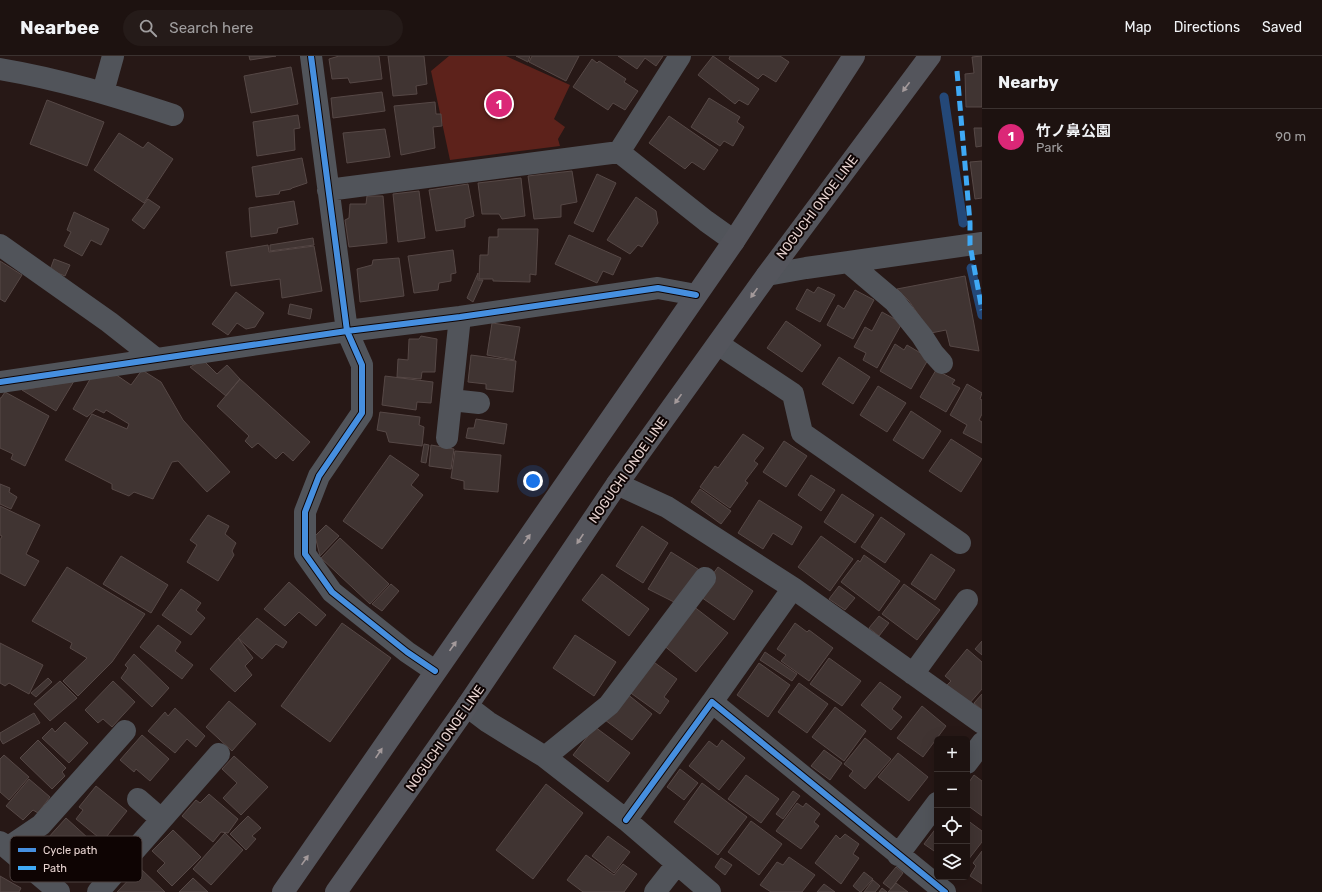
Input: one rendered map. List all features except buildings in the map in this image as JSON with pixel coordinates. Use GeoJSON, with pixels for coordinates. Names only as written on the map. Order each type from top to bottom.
{"type":"FeatureCollection","features":[{"type":"Feature","properties":{"kind":"main road"},"geometry":{"type":"LineString","coordinates":[[283,892],[734,241],[854,56]]}},
{"type":"Feature","properties":{"kind":"main road","name":"NOGUCHI ONOE LINE"},"geometry":{"type":"LineString","coordinates":[[336,892],[467,706],[617,484],[767,274],[930,56]]}},
{"type":"Feature","properties":{"kind":"street"},"geometry":{"type":"LineString","coordinates":[[103,92],[113,56]]}},
{"type":"Feature","properties":{"kind":"street"},"geometry":{"type":"LineString","coordinates":[[311,56],[347,331],[362,365],[362,413],[320,476],[305,512],[305,554],[332,592],[407,652],[435,671]]}},
{"type":"Feature","properties":{"kind":"street"},"geometry":{"type":"LineString","coordinates":[[619,152],[680,56]]}},
{"type":"Feature","properties":{"kind":"street"},"geometry":{"type":"LineString","coordinates":[[0,69],[38,75],[103,92],[174,115]]}},
{"type":"Feature","properties":{"kind":"street"},"geometry":{"type":"LineString","coordinates":[[328,190],[619,152],[706,222],[734,241]]}},
{"type":"Feature","properties":{"kind":"street"},"geometry":{"type":"LineString","coordinates":[[767,274],[982,243]]}},
{"type":"Feature","properties":{"kind":"street"},"geometry":{"type":"LineString","coordinates":[[0,245],[110,322],[156,359]]}},
{"type":"Feature","properties":{"kind":"street"},"geometry":{"type":"LineString","coordinates":[[848,262],[894,301],[922,336],[933,353],[942,362]]}},
{"type":"Feature","properties":{"kind":"street"},"geometry":{"type":"LineString","coordinates":[[0,382],[347,331],[460,317],[658,288],[696,295]]}},
{"type":"Feature","properties":{"kind":"street"},"geometry":{"type":"LineString","coordinates":[[447,438],[460,317]]}},
{"type":"Feature","properties":{"kind":"street"},"geometry":{"type":"LineString","coordinates":[[718,344],[793,394],[802,433],[960,543]]}},
{"type":"Feature","properties":{"kind":"street"},"geometry":{"type":"LineString","coordinates":[[451,400],[479,403]]}},
{"type":"Feature","properties":{"kind":"street"},"geometry":{"type":"LineString","coordinates":[[617,484],[667,507],[793,588],[982,723]]}},
{"type":"Feature","properties":{"kind":"street"},"geometry":{"type":"LineString","coordinates":[[545,757],[609,705],[705,578]]}},
{"type":"Feature","properties":{"kind":"street"},"geometry":{"type":"LineString","coordinates":[[626,820],[793,588]]}},
{"type":"Feature","properties":{"kind":"street"},"geometry":{"type":"LineString","coordinates":[[912,674],[967,600]]}},
{"type":"Feature","properties":{"kind":"street"},"geometry":{"type":"LineString","coordinates":[[712,702],[945,892]]}},
{"type":"Feature","properties":{"kind":"street"},"geometry":{"type":"LineString","coordinates":[[467,706],[488,722],[545,757],[626,820],[710,892]]}},
{"type":"Feature","properties":{"kind":"street"},"geometry":{"type":"LineString","coordinates":[[21,836],[41,825],[125,731]]}},
{"type":"Feature","properties":{"kind":"street"},"geometry":{"type":"LineString","coordinates":[[970,759],[982,744]]}},
{"type":"Feature","properties":{"kind":"street"},"geometry":{"type":"LineString","coordinates":[[142,841],[218,754]]}},
{"type":"Feature","properties":{"kind":"street"},"geometry":{"type":"LineString","coordinates":[[138,799],[161,819]]}},
{"type":"Feature","properties":{"kind":"street"},"geometry":{"type":"LineString","coordinates":[[898,855],[934,807]]}},
{"type":"Feature","properties":{"kind":"street"},"geometry":{"type":"LineString","coordinates":[[655,892],[677,864]]}},
{"type":"Feature","properties":{"kind":"street"},"geometry":{"type":"LineString","coordinates":[[47,882],[59,892]]}},
{"type":"Feature","properties":{"kind":"street"},"geometry":{"type":"LineString","coordinates":[[98,892],[107,882]]}},
{"type":"Feature","properties":{"kind":"shaded area"},"geometry":{"type":"Polygon","coordinates":[[[449,56],[506,56],[570,85],[554,119],[565,127],[558,139],[560,146],[450,160],[431,71],[449,56]]]}},
{"type":"Feature","properties":{"kind":"waterway"},"geometry":{"type":"LineString","coordinates":[[944,97],[963,223]]}},
{"type":"Feature","properties":{"kind":"waterway"},"geometry":{"type":"LineString","coordinates":[[971,268],[982,315]]}},
{"type":"Feature","properties":{"kind":"marked path"},"geometry":{"type":"LineString","coordinates":[[957,71],[970,223],[970,245],[982,310]]}},
{"type":"Feature","properties":{"kind":"cycle path"},"geometry":{"type":"LineString","coordinates":[[311,56],[347,331],[362,365],[362,413],[319,476],[305,512],[305,554],[332,592],[407,652],[435,671]]}},
{"type":"Feature","properties":{"kind":"cycle path"},"geometry":{"type":"LineString","coordinates":[[0,382],[347,331],[460,317],[658,288],[696,295]]}},
{"type":"Feature","properties":{"kind":"cycle path"},"geometry":{"type":"LineString","coordinates":[[626,820],[712,702],[945,892]]}},
{"type":"Feature","properties":{"kind":"place","name":"竹ノ鼻公園"},"geometry":{"type":"Point","coordinates":[499,104]}}]}
